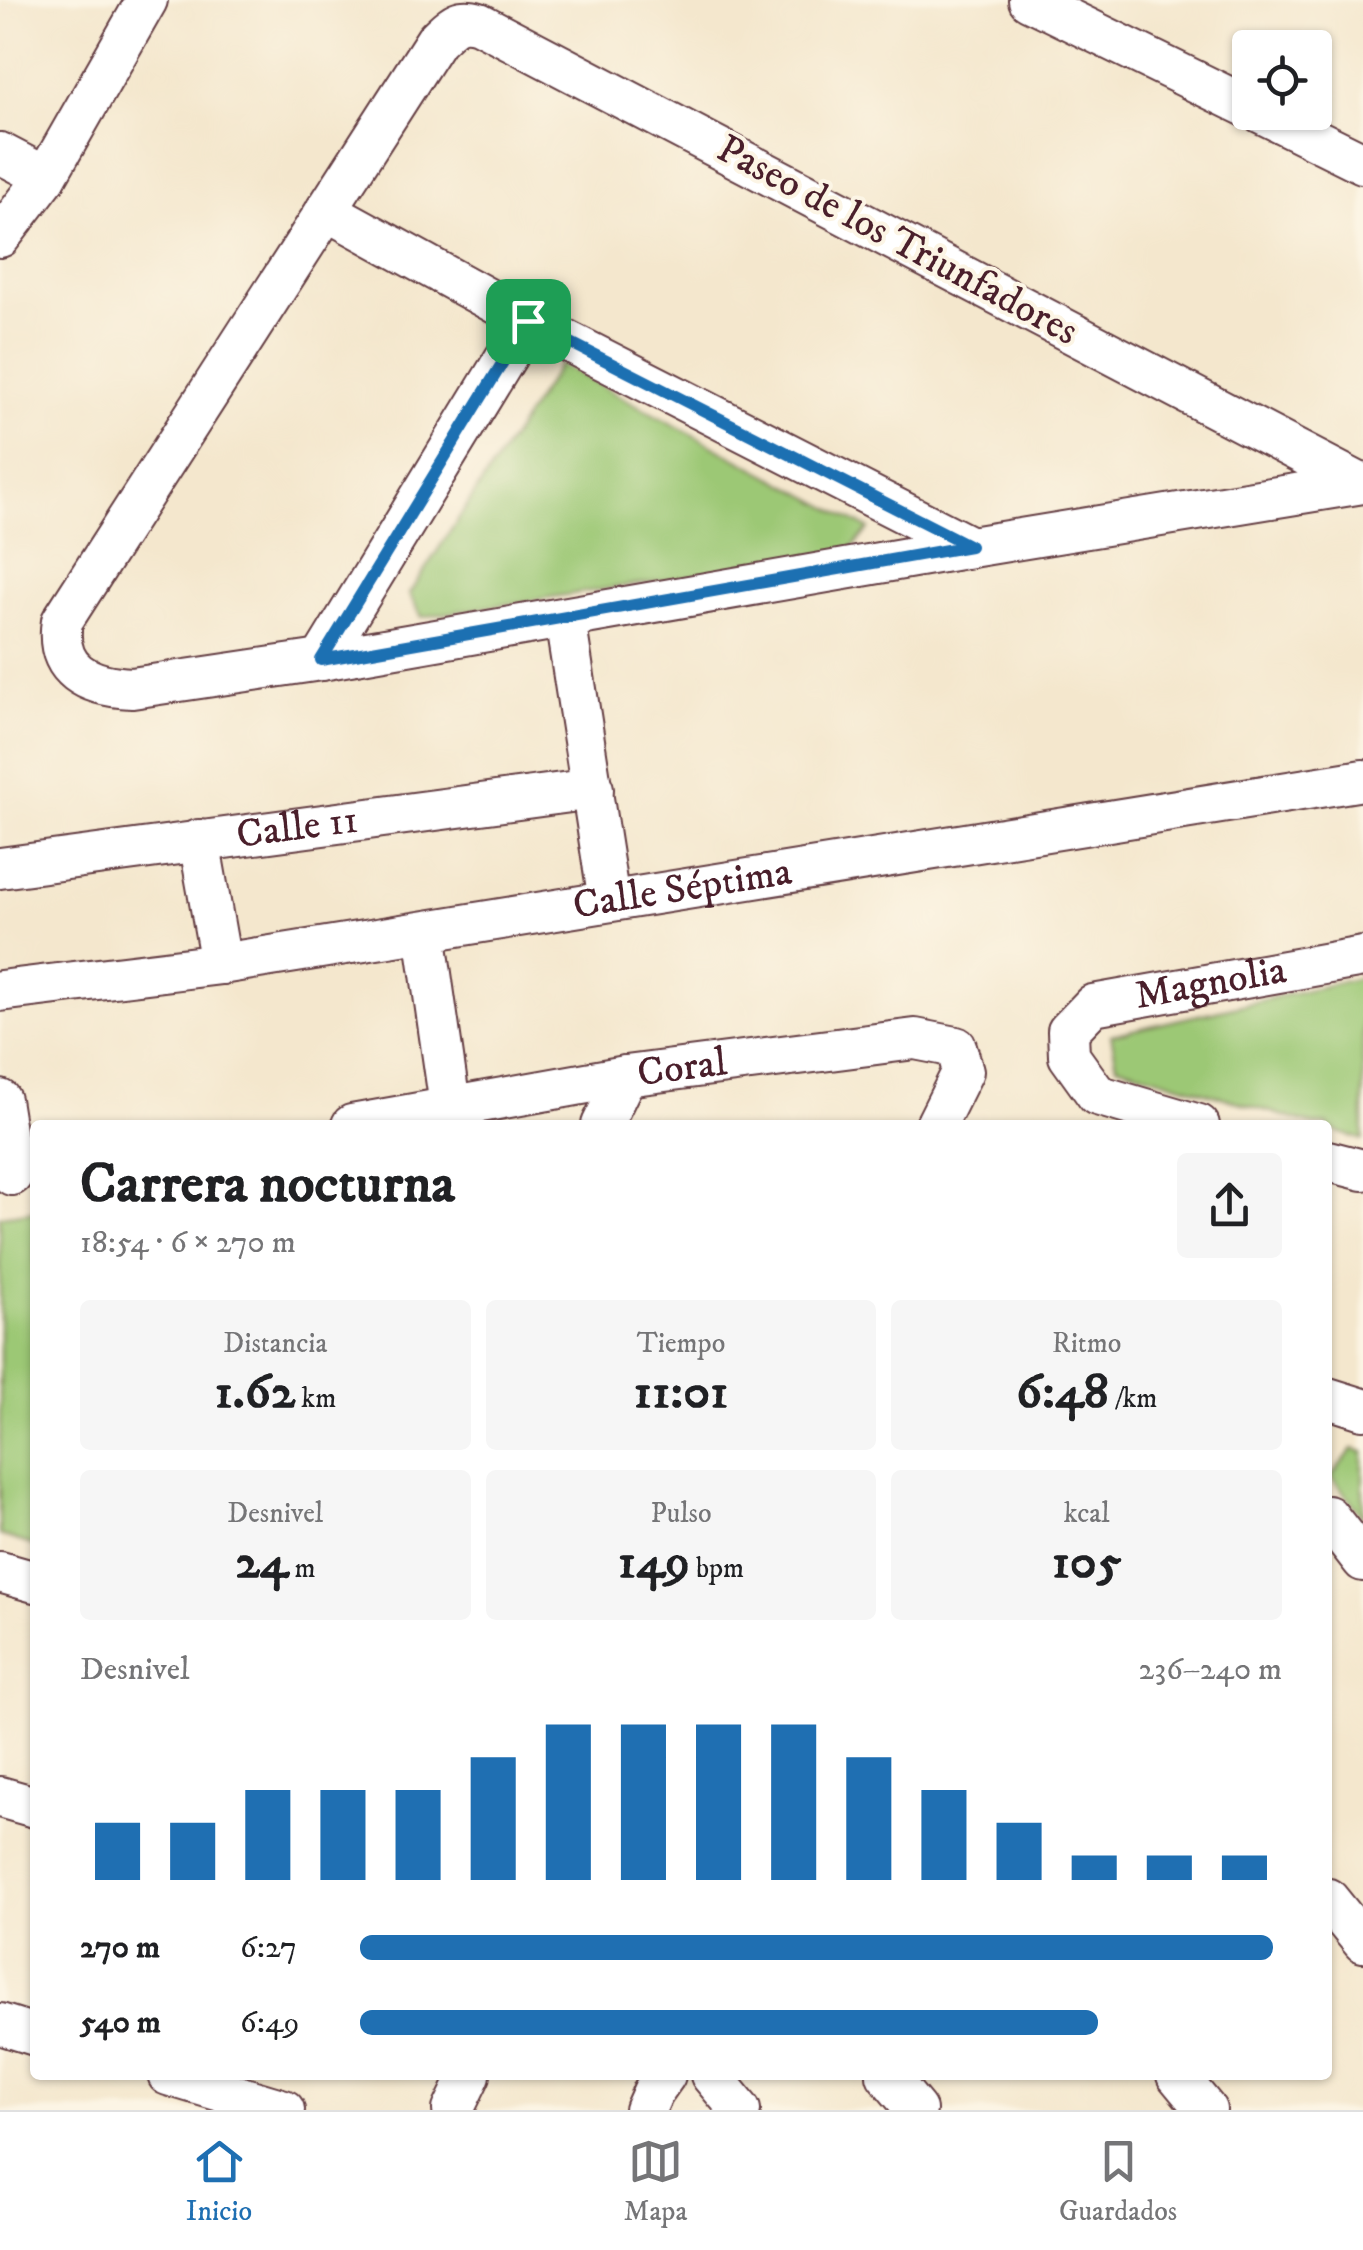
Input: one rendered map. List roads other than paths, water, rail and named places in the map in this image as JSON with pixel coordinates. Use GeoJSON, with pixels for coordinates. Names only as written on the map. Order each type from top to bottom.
{"type":"FeatureCollection","features":[{"type":"Feature","properties":{"kind":"street"},"geometry":{"type":"LineString","coordinates":[[0,237],[46,177],[148,0]]}},
{"type":"Feature","properties":{"kind":"street"},"geometry":{"type":"LineString","coordinates":[[1030,0],[1232,99]]}},
{"type":"Feature","properties":{"kind":"street","name":"Paseo de los Triunfadores"},"geometry":{"type":"LineString","coordinates":[[326,210],[436,40],[462,20],[479,24],[1361,483]]}},
{"type":"Feature","properties":{"kind":"street"},"geometry":{"type":"LineString","coordinates":[[1296,130],[1363,163]]}},
{"type":"Feature","properties":{"kind":"street"},"geometry":{"type":"LineString","coordinates":[[0,153],[46,177]]}},
{"type":"Feature","properties":{"kind":"street"},"geometry":{"type":"LineString","coordinates":[[970,546],[528,321],[326,210],[62,621],[59,640],[62,654],[71,666],[89,680],[132,688],[321,660],[970,546],[1361,483]]}},
{"type":"Feature","properties":{"kind":"street"},"geometry":{"type":"LineString","coordinates":[[321,660],[528,321]]}},
{"type":"Feature","properties":{"kind":"street"},"geometry":{"type":"LineString","coordinates":[[564,618],[608,901]]}},
{"type":"Feature","properties":{"kind":"street","name":"Calle Séptima"},"geometry":{"type":"LineString","coordinates":[[0,992],[222,964],[1363,780]]}},
{"type":"Feature","properties":{"kind":"street","name":"Calle 11"},"geometry":{"type":"LineString","coordinates":[[0,868],[592,789]]}},
{"type":"Feature","properties":{"kind":"street"},"geometry":{"type":"LineString","coordinates":[[199,840],[222,964]]}},
{"type":"Feature","properties":{"kind":"street"},"geometry":{"type":"LineString","coordinates":[[425,932],[450,1106]]}},
{"type":"Feature","properties":{"kind":"street","name":"Magnolia"},"geometry":{"type":"LineString","coordinates":[[1181,1120],[1097,1096],[1069,1056],[1068,1031],[1093,1005],[1363,957]]}},
{"type":"Feature","properties":{"kind":"street","name":"Coral"},"geometry":{"type":"LineString","coordinates":[[378,1120],[626,1076],[914,1040],[956,1046],[962,1071],[938,1120]]}},
{"type":"Feature","properties":{"kind":"street"},"geometry":{"type":"LineString","coordinates":[[604,1120],[626,1076]]}},
{"type":"Feature","properties":{"kind":"street"},"geometry":{"type":"LineString","coordinates":[[0,1100],[16,1175]]}},
{"type":"Feature","properties":{"kind":"street"},"geometry":{"type":"LineString","coordinates":[[1332,1161],[1363,1170]]}},
{"type":"Feature","properties":{"kind":"street"},"geometry":{"type":"LineString","coordinates":[[1332,1399],[1363,1409]]}},
{"type":"Feature","properties":{"kind":"street"},"geometry":{"type":"LineString","coordinates":[[1332,1521],[1363,1561]]}},
{"type":"Feature","properties":{"kind":"street"},"geometry":{"type":"LineString","coordinates":[[0,1572],[30,1581]]}},
{"type":"Feature","properties":{"kind":"street"},"geometry":{"type":"LineString","coordinates":[[0,1797],[30,1806]]}},
{"type":"Feature","properties":{"kind":"street"},"geometry":{"type":"LineString","coordinates":[[1332,1903],[1363,1942]]}},
{"type":"Feature","properties":{"kind":"street"},"geometry":{"type":"LineString","coordinates":[[0,2024],[30,2033]]}},
{"type":"Feature","properties":{"kind":"street"},"geometry":{"type":"LineString","coordinates":[[185,2080],[284,2110]]}},
{"type":"Feature","properties":{"kind":"street"},"geometry":{"type":"LineString","coordinates":[[453,2110],[468,2080]]}},
{"type":"Feature","properties":{"kind":"street"},"geometry":{"type":"LineString","coordinates":[[645,2110],[661,2080]]}},
{"type":"Feature","properties":{"kind":"street"},"geometry":{"type":"LineString","coordinates":[[715,2080],[740,2110]]}},
{"type":"Feature","properties":{"kind":"street"},"geometry":{"type":"LineString","coordinates":[[891,2080],[916,2110]]}},
{"type":"Feature","properties":{"kind":"street"},"geometry":{"type":"LineString","coordinates":[[1181,2080],[1206,2110]]}}]}
